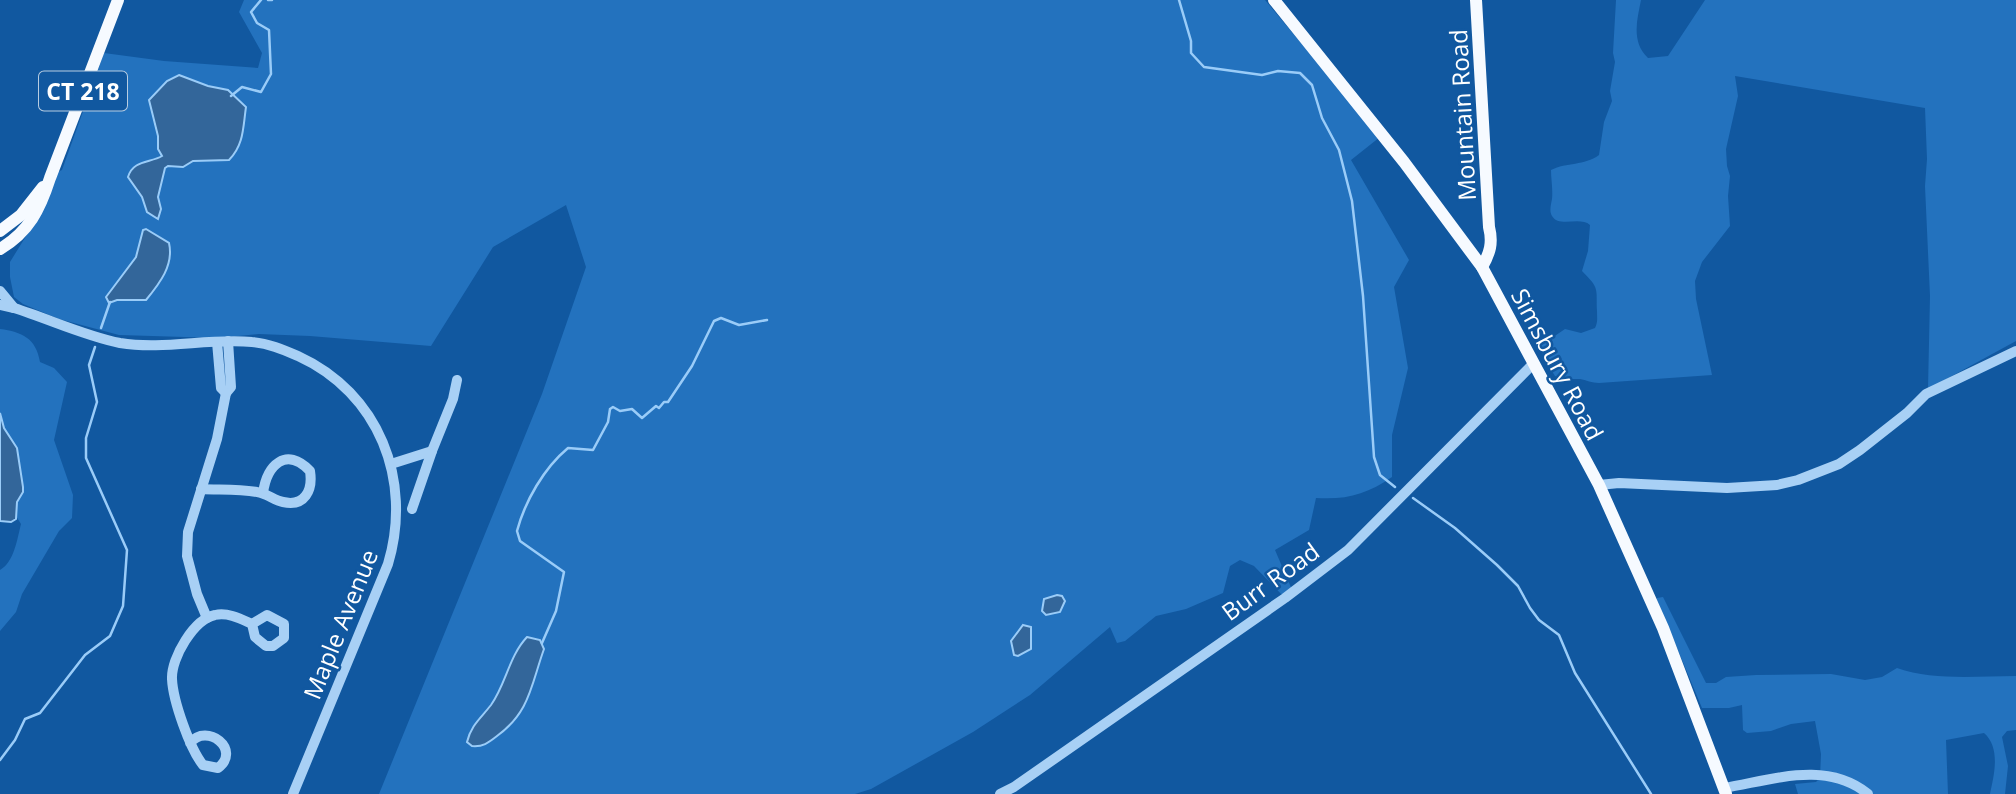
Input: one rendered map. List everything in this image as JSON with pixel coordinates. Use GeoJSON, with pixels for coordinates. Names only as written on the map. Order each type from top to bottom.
{"type":"FeatureCollection","features":[{"type":"Feature","properties":{"kind":"main road","name":"CT 218"},"geometry":{"type":"LineString","coordinates":[[0,249],[9,244],[30,223],[41,207],[118,0]]}},
{"type":"Feature","properties":{"kind":"main road","name":"Simsbury Road"},"geometry":{"type":"LineString","coordinates":[[1274,0],[1404,162],[1482,267],[1599,485],[1663,628],[1725,791]]}},
{"type":"Feature","properties":{"kind":"main road","name":"Mountain Road"},"geometry":{"type":"LineString","coordinates":[[1476,0],[1489,227],[1492,240],[1489,255],[1482,267]]}},
{"type":"Feature","properties":{"kind":"main road","name":"CT 218"},"geometry":{"type":"LineString","coordinates":[[0,231],[21,215],[50,178]]}},
{"type":"Feature","properties":{"kind":"main road","name":"Mountain Road"},"geometry":{"type":"LineString","coordinates":[[1473,254],[1481,245],[1489,227]]}},
{"type":"Feature","properties":{"kind":"street"},"geometry":{"type":"LineString","coordinates":[[0,291],[15,308]]}},
{"type":"Feature","properties":{"kind":"street","name":"Maple Avenue"},"geometry":{"type":"LineString","coordinates":[[0,305],[118,342],[163,346],[222,341],[256,342],[286,351],[315,364],[335,378],[354,396],[377,429],[391,464],[397,495],[394,542],[388,564],[293,794]]}},
{"type":"Feature","properties":{"kind":"street"},"geometry":{"type":"LineString","coordinates":[[207,618],[197,594],[187,556],[188,532],[217,439],[226,393],[231,387],[222,341]]}},
{"type":"Feature","properties":{"kind":"street"},"geometry":{"type":"LineString","coordinates":[[1599,485],[1619,483],[1727,488],[1777,485],[1798,480],[1839,464],[1860,450],[1907,413],[1926,394],[2016,351]]}},
{"type":"Feature","properties":{"kind":"street","name":"Burr Road"},"geometry":{"type":"LineString","coordinates":[[1000,794],[1014,787],[1274,605],[1348,550],[1533,364]]}},
{"type":"Feature","properties":{"kind":"street"},"geometry":{"type":"LineString","coordinates":[[412,509],[453,399],[457,380]]}},
{"type":"Feature","properties":{"kind":"street"},"geometry":{"type":"LineString","coordinates":[[391,464],[432,451]]}},
{"type":"Feature","properties":{"kind":"street"},"geometry":{"type":"LineString","coordinates":[[201,489],[263,493],[286,503],[296,502],[304,497],[310,488],[310,471],[295,460],[277,462],[266,479],[263,493]]}},
{"type":"Feature","properties":{"kind":"street"},"geometry":{"type":"LineString","coordinates":[[190,743],[172,680],[182,645],[198,625],[215,615],[226,615],[252,624]]}},
{"type":"Feature","properties":{"kind":"street"},"geometry":{"type":"LineString","coordinates":[[1725,791],[1807,774],[1828,775],[1846,780],[1868,794]]}},
{"type":"Feature","properties":{"kind":"shaded area"},"geometry":{"type":"Polygon","coordinates":[[[244,0],[1265,0],[1380,137],[1351,160],[1409,260],[1394,287],[1408,368],[1392,435],[1392,477],[1356,495],[1316,498],[1309,530],[1275,550],[1293,592],[1285,598],[1254,566],[1240,560],[1230,566],[1223,593],[1186,609],[1156,616],[1125,641],[1117,643],[1110,627],[1030,695],[973,732],[871,789],[855,794],[379,794],[542,394],[586,267],[566,205],[493,247],[431,346],[259,334],[218,338],[119,335],[59,319],[23,304],[14,297],[10,262],[31,228],[56,173],[62,170],[104,53],[164,61],[258,68],[262,53],[239,12],[244,0]]]}},
{"type":"Feature","properties":{"kind":"shaded area"},"geometry":{"type":"Polygon","coordinates":[[[1616,0],[1641,0],[1637,38],[1648,58],[1668,56],[1705,0],[2016,0],[2016,341],[1928,389],[1930,296],[1925,108],[1735,76],[1738,96],[1726,149],[1730,176],[1730,226],[1702,262],[1695,281],[1696,299],[1712,375],[1599,383],[1555,376],[1540,346],[1565,329],[1581,333],[1595,328],[1597,298],[1596,289],[1582,271],[1588,251],[1590,225],[1581,221],[1559,221],[1552,216],[1551,170],[1587,161],[1599,155],[1604,122],[1612,101],[1610,91],[1615,62],[1613,53],[1616,0]]]}},
{"type":"Feature","properties":{"kind":"shaded area"},"geometry":{"type":"Polygon","coordinates":[[[179,75],[228,90],[246,107],[243,129],[238,148],[229,160],[193,161],[183,167],[165,168],[158,197],[161,209],[158,219],[147,212],[142,197],[128,177],[138,165],[162,156],[158,149],[158,136],[149,100],[167,81],[179,75]]]}},
{"type":"Feature","properties":{"kind":"shaded area"},"geometry":{"type":"Polygon","coordinates":[[[146,229],[169,243],[169,259],[165,273],[146,300],[117,300],[109,303],[106,297],[136,257],[143,230],[146,229]]]}},
{"type":"Feature","properties":{"kind":"shaded area"},"geometry":{"type":"Polygon","coordinates":[[[0,329],[27,338],[35,347],[40,362],[54,368],[67,382],[54,440],[73,495],[72,518],[59,531],[22,594],[16,612],[0,631],[0,570],[9,562],[16,543],[21,524],[16,516],[17,502],[23,492],[17,448],[4,428],[0,413],[0,329]]]}},
{"type":"Feature","properties":{"kind":"shaded area"},"geometry":{"type":"Polygon","coordinates":[[[0,413],[4,428],[17,448],[23,487],[17,502],[16,519],[11,522],[0,521],[0,413]]]}},
{"type":"Feature","properties":{"kind":"shaded area"},"geometry":{"type":"Polygon","coordinates":[[[1062,596],[1065,601],[1060,612],[1046,615],[1042,611],[1044,599],[1062,596]]]}},
{"type":"Feature","properties":{"kind":"shaded area"},"geometry":{"type":"Polygon","coordinates":[[[1663,597],[1706,683],[1716,683],[1726,677],[1756,675],[1831,674],[1865,680],[1882,677],[1897,668],[1925,675],[2016,676],[2016,730],[2007,731],[2002,737],[2008,766],[2005,794],[1990,794],[1994,754],[1993,746],[1984,733],[1946,740],[1948,794],[1798,794],[1795,784],[1816,782],[1820,778],[1821,754],[1815,721],[1791,724],[1771,731],[1747,733],[1743,730],[1742,705],[1702,708],[1657,600],[1663,597]]]}},
{"type":"Feature","properties":{"kind":"shaded area"},"geometry":{"type":"Polygon","coordinates":[[[1023,625],[1031,627],[1031,649],[1018,656],[1014,655],[1011,641],[1023,625]]]}},
{"type":"Feature","properties":{"kind":"shaded area"},"geometry":{"type":"Polygon","coordinates":[[[527,637],[540,640],[544,649],[523,707],[508,727],[488,743],[472,746],[467,742],[471,731],[496,697],[516,653],[527,637]]]}},
{"type":"Feature","properties":{"kind":"waterway"},"geometry":{"type":"LineString","coordinates":[[231,96],[242,87],[261,92],[271,74],[269,30],[257,23],[251,12],[261,0]]}},
{"type":"Feature","properties":{"kind":"waterway"},"geometry":{"type":"LineString","coordinates":[[1179,0],[1191,41],[1191,53],[1204,67],[1262,75],[1278,71],[1300,73],[1312,85],[1322,118],[1339,150],[1352,201],[1363,296],[1374,457],[1380,475],[1395,487]]}},
{"type":"Feature","properties":{"kind":"waterway"},"geometry":{"type":"LineString","coordinates":[[101,328],[110,302]]}},
{"type":"Feature","properties":{"kind":"waterway"},"geometry":{"type":"LineString","coordinates":[[542,643],[556,611],[564,572],[520,541],[517,531],[530,497],[543,475],[568,448],[593,450],[613,407],[620,411],[632,409],[642,418],[656,406],[659,408],[664,402],[668,402],[692,366],[714,321],[721,318],[739,325],[767,320]]}},
{"type":"Feature","properties":{"kind":"waterway"},"geometry":{"type":"LineString","coordinates":[[0,760],[15,740],[25,719],[40,713],[85,655],[110,636],[123,606],[127,550],[86,458],[86,438],[97,402],[89,365],[95,347]]}},
{"type":"Feature","properties":{"kind":"waterway"},"geometry":{"type":"LineString","coordinates":[[1413,498],[1455,528],[1497,565],[1518,586],[1539,620],[1559,635],[1575,673],[1651,794]]}}]}
